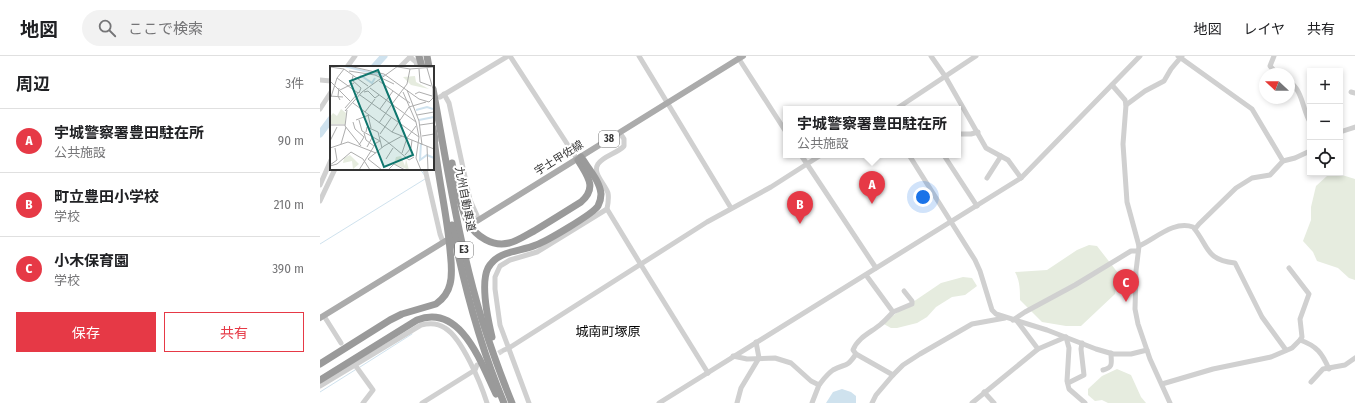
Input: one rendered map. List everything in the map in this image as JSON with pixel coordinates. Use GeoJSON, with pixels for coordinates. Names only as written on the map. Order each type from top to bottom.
{"type":"FeatureCollection","features":[{"type":"Feature","properties":{"kind":"highway"},"geometry":{"type":"LineString","coordinates":[[419,56],[422,66]]}},
{"type":"Feature","properties":{"kind":"highway"},"geometry":{"type":"LineString","coordinates":[[427,56],[429,66]]}},
{"type":"Feature","properties":{"kind":"highway"},"geometry":{"type":"LineString","coordinates":[[438,93],[435,92],[460,202],[471,227],[479,236],[485,239],[497,244],[517,241],[581,202],[588,193],[590,183],[579,158]]}},
{"type":"Feature","properties":{"kind":"highway","name":"九州自動車道"},"geometry":{"type":"LineString","coordinates":[[438,93],[468,266],[484,326],[513,403]]}},
{"type":"Feature","properties":{"kind":"highway"},"geometry":{"type":"LineString","coordinates":[[320,364],[390,320],[402,314],[436,304],[448,290],[452,277],[449,230],[434,136]]}},
{"type":"Feature","properties":{"kind":"highway","name":"九州自動車道"},"geometry":{"type":"LineString","coordinates":[[434,136],[457,251],[476,326],[488,363],[504,403]]}},
{"type":"Feature","properties":{"kind":"highway"},"geometry":{"type":"LineString","coordinates":[[513,403],[489,326],[485,287],[486,274],[492,263],[500,256],[532,247],[545,241],[590,213],[598,206],[601,200],[600,189],[579,158]]}},
{"type":"Feature","properties":{"kind":"highway"},"geometry":{"type":"LineString","coordinates":[[320,380],[417,320],[434,316],[452,322],[462,332],[483,366],[500,403]]}},
{"type":"Feature","properties":{"kind":"main road","name":"宇土甲佐線"},"geometry":{"type":"LineString","coordinates":[[472,224],[740,57]]}},
{"type":"Feature","properties":{"kind":"main road"},"geometry":{"type":"LineString","coordinates":[[322,316],[445,241]]}},
{"type":"Feature","properties":{"kind":"street"},"geometry":{"type":"LineString","coordinates":[[348,66],[355,56]]}},
{"type":"Feature","properties":{"kind":"street"},"geometry":{"type":"LineString","coordinates":[[401,66],[411,56],[416,62],[417,66]]}},
{"type":"Feature","properties":{"kind":"street"},"geometry":{"type":"LineString","coordinates":[[479,220],[470,200],[449,103],[438,93],[509,56],[579,158]]}},
{"type":"Feature","properties":{"kind":"street"},"geometry":{"type":"LineString","coordinates":[[639,56],[732,208]]}},
{"type":"Feature","properties":{"kind":"street"},"geometry":{"type":"LineString","coordinates":[[931,56],[945,76],[986,148],[1008,160],[1021,178]]}},
{"type":"Feature","properties":{"kind":"street"},"geometry":{"type":"LineString","coordinates":[[900,106],[976,56]]}},
{"type":"Feature","properties":{"kind":"street"},"geometry":{"type":"LineString","coordinates":[[659,403],[1021,178],[1140,56]]}},
{"type":"Feature","properties":{"kind":"street"},"geometry":{"type":"LineString","coordinates":[[1126,106],[1145,91],[1164,81],[1181,56],[1252,108],[1283,161]]}},
{"type":"Feature","properties":{"kind":"street"},"geometry":{"type":"LineString","coordinates":[[1272,68],[1270,66],[1274,56]]}},
{"type":"Feature","properties":{"kind":"street"},"geometry":{"type":"LineString","coordinates":[[740,57],[783,127]]}},
{"type":"Feature","properties":{"kind":"street"},"geometry":{"type":"LineString","coordinates":[[320,80],[330,81]]}},
{"type":"Feature","properties":{"kind":"street"},"geometry":{"type":"LineString","coordinates":[[1112,85],[1125,100],[1126,106],[1123,144],[1127,202],[1139,249],[1136,271],[1135,309],[1138,324],[1147,350],[1170,403]]}},
{"type":"Feature","properties":{"kind":"street"},"geometry":{"type":"LineString","coordinates":[[1295,85],[1300,94],[1307,114]]}},
{"type":"Feature","properties":{"kind":"street"},"geometry":{"type":"LineString","coordinates":[[320,109],[330,94]]}},
{"type":"Feature","properties":{"kind":"street"},"geometry":{"type":"LineString","coordinates":[[1352,127],[1355,121]]}},
{"type":"Feature","properties":{"kind":"street"},"geometry":{"type":"LineString","coordinates":[[961,134],[978,132]]}},
{"type":"Feature","properties":{"kind":"street"},"geometry":{"type":"LineString","coordinates":[[529,403],[500,325],[495,289],[495,277],[500,266],[510,260],[537,252],[607,209],[609,202],[608,193],[596,172],[599,162],[620,150],[624,146],[624,139],[620,133]]}},
{"type":"Feature","properties":{"kind":"street"},"geometry":{"type":"LineString","coordinates":[[1195,229],[1198,224],[1236,188],[1252,178],[1270,175],[1283,161],[1295,158],[1307,152]]}},
{"type":"Feature","properties":{"kind":"street"},"geometry":{"type":"LineString","coordinates":[[987,178],[1001,156]]}},
{"type":"Feature","properties":{"kind":"street"},"geometry":{"type":"LineString","coordinates":[[803,158],[876,268]]}},
{"type":"Feature","properties":{"kind":"street"},"geometry":{"type":"LineString","coordinates":[[504,350],[732,208],[771,187],[816,158]]}},
{"type":"Feature","properties":{"kind":"street"},"geometry":{"type":"LineString","coordinates":[[910,158],[975,260],[992,310],[996,314],[1111,353],[1131,354],[1147,350]]}},
{"type":"Feature","properties":{"kind":"street"},"geometry":{"type":"LineString","coordinates":[[946,158],[976,206]]}},
{"type":"Feature","properties":{"kind":"street"},"geometry":{"type":"LineString","coordinates":[[320,185],[330,162]]}},
{"type":"Feature","properties":{"kind":"street"},"geometry":{"type":"LineString","coordinates":[[320,201],[335,170]]}},
{"type":"Feature","properties":{"kind":"street"},"geometry":{"type":"LineString","coordinates":[[425,170],[440,234],[445,241]]}},
{"type":"Feature","properties":{"kind":"street"},"geometry":{"type":"LineString","coordinates":[[607,209],[640,265],[708,373]]}},
{"type":"Feature","properties":{"kind":"street"},"geometry":{"type":"LineString","coordinates":[[1015,320],[1025,312],[1075,285],[1130,251],[1139,249],[1169,228],[1190,226],[1195,229],[1211,256],[1227,262],[1235,263],[1262,317],[1286,350]]}},
{"type":"Feature","properties":{"kind":"street"},"geometry":{"type":"LineString","coordinates":[[1162,384],[1213,369],[1271,357],[1292,348],[1302,337],[1300,330],[1301,313],[1309,294],[1289,268]]}},
{"type":"Feature","properties":{"kind":"street"},"geometry":{"type":"LineString","coordinates":[[866,275],[893,312]]}},
{"type":"Feature","properties":{"kind":"street"},"geometry":{"type":"LineString","coordinates":[[893,375],[856,354],[853,350],[855,345],[864,336],[880,325],[893,312],[912,304],[912,301],[904,291]]}},
{"type":"Feature","properties":{"kind":"street"},"geometry":{"type":"LineString","coordinates":[[322,316],[341,343]]}},
{"type":"Feature","properties":{"kind":"street"},"geometry":{"type":"LineString","coordinates":[[872,403],[893,375],[903,365],[920,354],[972,324],[1005,318]]}},
{"type":"Feature","properties":{"kind":"street"},"geometry":{"type":"LineString","coordinates":[[1015,320],[1038,349]]}},
{"type":"Feature","properties":{"kind":"street"},"geometry":{"type":"LineString","coordinates":[[320,386],[421,325],[430,323],[446,328],[455,338],[476,368],[487,403]]}},
{"type":"Feature","properties":{"kind":"street"},"geometry":{"type":"LineString","coordinates":[[972,403],[1038,349],[1066,338]]}},
{"type":"Feature","properties":{"kind":"street"},"geometry":{"type":"LineString","coordinates":[[1066,338],[1068,348],[1069,389],[1085,403]]}},
{"type":"Feature","properties":{"kind":"street"},"geometry":{"type":"LineString","coordinates":[[1300,340],[1317,349],[1324,357],[1329,368]]}},
{"type":"Feature","properties":{"kind":"street"},"geometry":{"type":"LineString","coordinates":[[737,403],[741,388],[759,358],[756,342]]}},
{"type":"Feature","properties":{"kind":"street"},"geometry":{"type":"LineString","coordinates":[[1068,383],[1084,375],[1081,349],[1082,343]]}},
{"type":"Feature","properties":{"kind":"street"},"geometry":{"type":"LineString","coordinates":[[1103,370],[1110,368],[1111,366],[1111,353]]}},
{"type":"Feature","properties":{"kind":"street"},"geometry":{"type":"LineString","coordinates":[[812,403],[819,385],[828,374],[834,369],[847,365],[856,354]]}},
{"type":"Feature","properties":{"kind":"street"},"geometry":{"type":"LineString","coordinates":[[733,356],[747,359],[775,358],[791,363],[811,381],[819,385]]}},
{"type":"Feature","properties":{"kind":"street"},"geometry":{"type":"LineString","coordinates":[[1311,382],[1324,369],[1345,365],[1355,358]]}},
{"type":"Feature","properties":{"kind":"street"},"geometry":{"type":"LineString","coordinates":[[355,365],[372,390],[363,403]]}},
{"type":"Feature","properties":{"kind":"street"},"geometry":{"type":"LineString","coordinates":[[422,403],[476,368]]}},
{"type":"Feature","properties":{"kind":"street"},"geometry":{"type":"LineString","coordinates":[[984,392],[994,403]]}},
{"type":"Feature","properties":{"kind":"shaded area"},"geometry":{"type":"Polygon","coordinates":[[[1343,175],[1355,179],[1355,280],[1349,278],[1338,268],[1317,261],[1313,252],[1303,241],[1311,220],[1311,207],[1316,186],[1327,176],[1343,175]]]}},
{"type":"Feature","properties":{"kind":"shaded area"},"geometry":{"type":"Polygon","coordinates":[[[1089,245],[1097,246],[1118,273],[1115,294],[1081,326],[1066,326],[1042,322],[1020,300],[1019,282],[1015,272],[1047,270],[1077,250],[1089,245]]]}},
{"type":"Feature","properties":{"kind":"shaded area"},"geometry":{"type":"Polygon","coordinates":[[[963,277],[972,278],[977,286],[965,295],[952,297],[936,307],[927,317],[917,323],[891,328],[882,323],[941,283],[963,277]]]}},
{"type":"Feature","properties":{"kind":"shaded area"},"geometry":{"type":"Polygon","coordinates":[[[1117,369],[1131,375],[1141,397],[1146,403],[1108,403],[1102,400],[1095,401],[1088,395],[1088,389],[1102,376],[1117,369]]]}},
{"type":"Feature","properties":{"kind":"water"},"geometry":{"type":"Polygon","coordinates":[[[842,389],[851,392],[856,396],[856,403],[826,403],[833,392],[842,389]]]}},
{"type":"Feature","properties":{"kind":"waterway"},"geometry":{"type":"LineString","coordinates":[[375,66],[384,56]]}},
{"type":"Feature","properties":{"kind":"waterway"},"geometry":{"type":"LineString","coordinates":[[320,134],[330,120]]}},
{"type":"Feature","properties":{"kind":"waterway"},"geometry":{"type":"LineString","coordinates":[[421,170],[425,176]]}},
{"type":"Feature","properties":{"kind":"waterway"},"geometry":{"type":"LineString","coordinates":[[320,244],[425,179]]}},
{"type":"Feature","properties":{"kind":"waterway"},"geometry":{"type":"LineString","coordinates":[[360,367],[412,334]]}},
{"type":"Feature","properties":{"kind":"waterway"},"geometry":{"type":"LineString","coordinates":[[320,392],[355,370]]}},
{"type":"Feature","properties":{"kind":"tunnel"},"geometry":{"type":"LineString","coordinates":[[492,357],[504,350]]}},
{"type":"Feature","properties":{"kind":"place","name":"宇城警察署豊田駐在所"},"geometry":{"type":"Point","coordinates":[872,204]}},
{"type":"Feature","properties":{"kind":"place","name":"町立豊田小学校"},"geometry":{"type":"Point","coordinates":[800,224]}},
{"type":"Feature","properties":{"kind":"place","name":"小木保育園"},"geometry":{"type":"Point","coordinates":[1126,302]}},
{"type":"Feature","properties":{"kind":"district","name":"城南町塚原"},"geometry":{"type":"Point","coordinates":[608,331]}}]}
